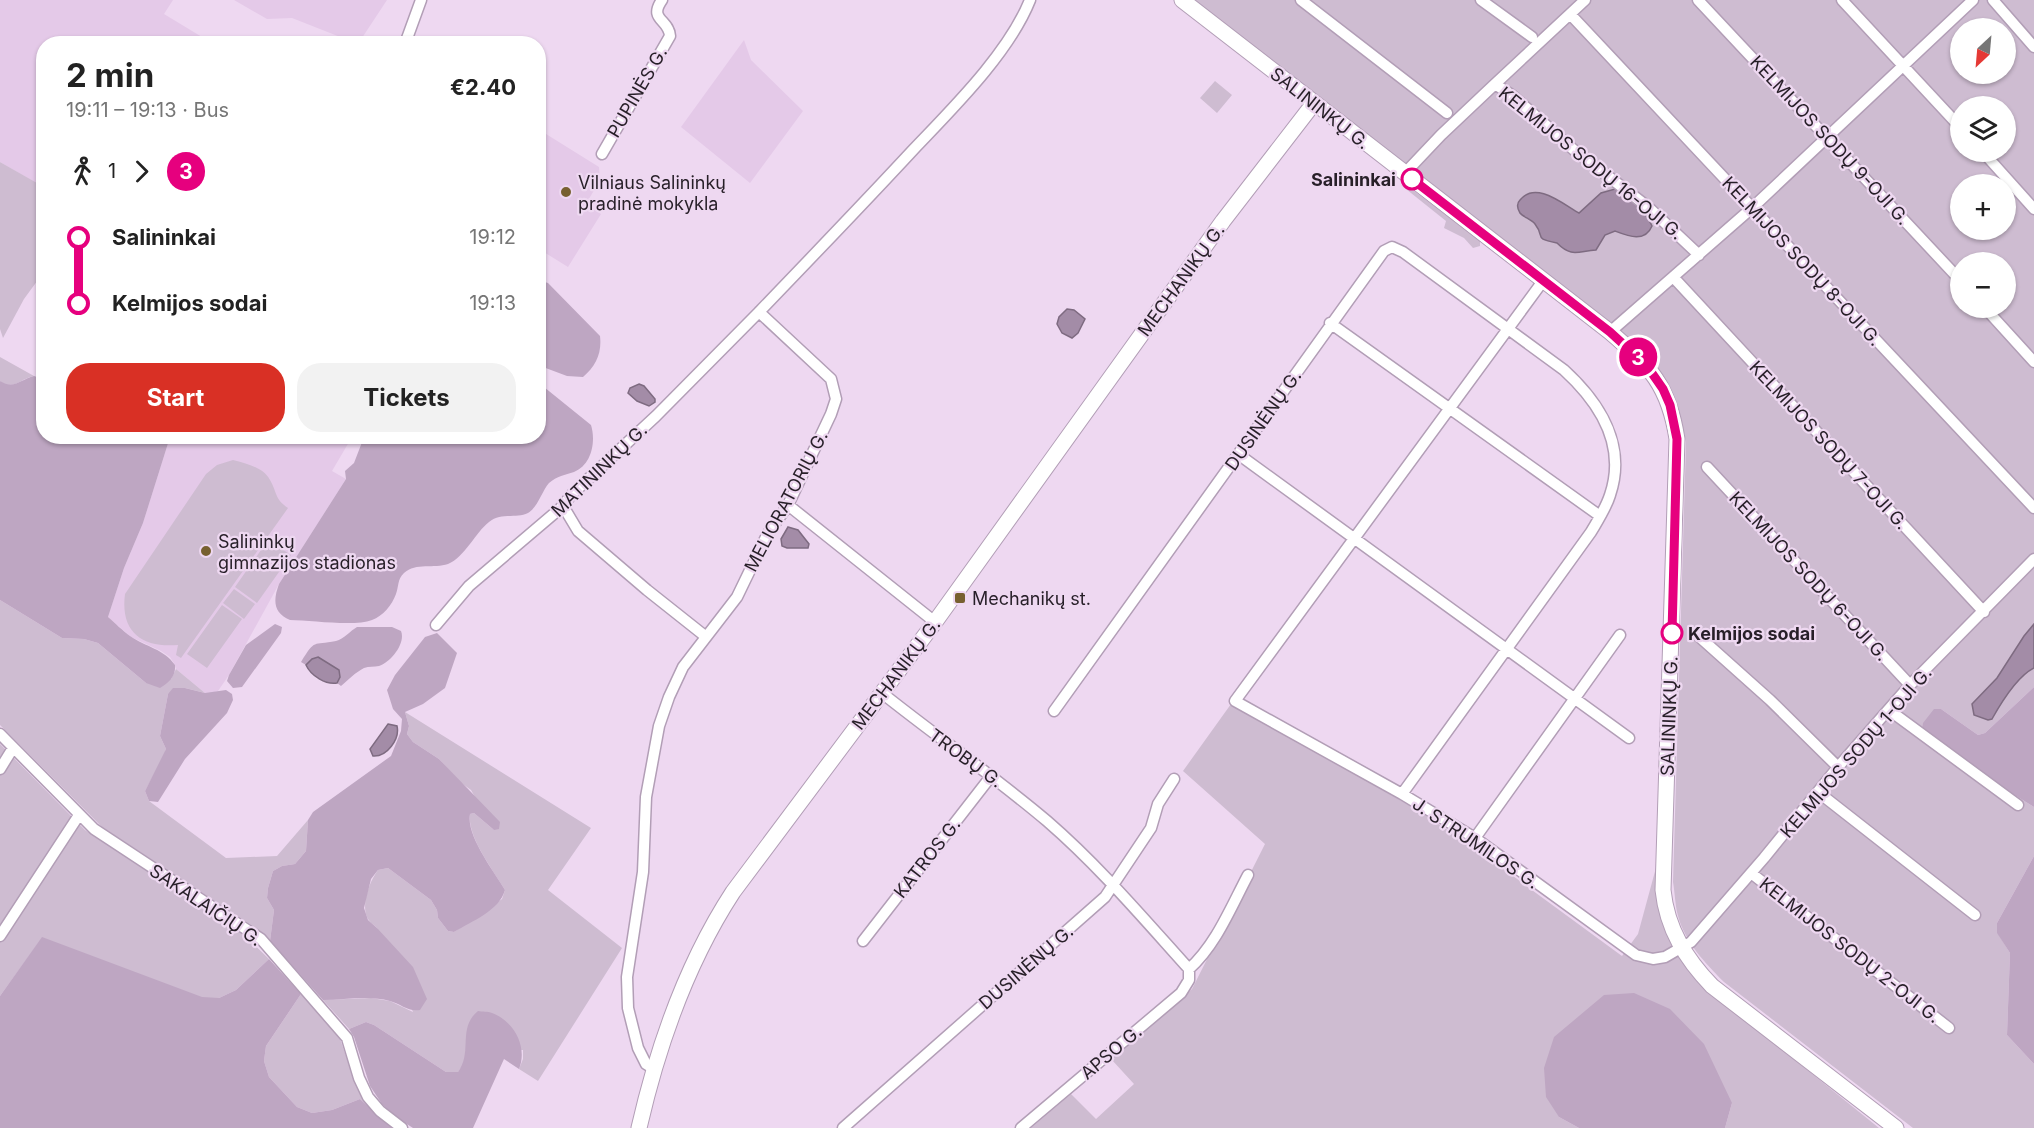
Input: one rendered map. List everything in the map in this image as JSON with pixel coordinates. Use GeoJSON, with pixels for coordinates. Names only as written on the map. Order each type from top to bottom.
{"type":"FeatureCollection","features":[{"type":"Feature","properties":{"kind":"main road","name":"SALININKŲ G."},"geometry":{"type":"LineString","coordinates":[[1182,0],[1610,332],[1635,353],[1655,376],[1670,405],[1677,439],[1664,890],[1670,925],[1691,963],[1712,986],[1896,1128]]}},
{"type":"Feature","properties":{"kind":"main road","name":"MECHANIKŲ G."},"geometry":{"type":"LineString","coordinates":[[639,1128],[654,1069],[696,954],[718,914],[935,622],[1223,221],[1314,103]]}},
{"type":"Feature","properties":{"kind":"street"},"geometry":{"type":"LineString","coordinates":[[408,36],[421,0]]}},
{"type":"Feature","properties":{"kind":"street","name":"PUPINĖS G."},"geometry":{"type":"LineString","coordinates":[[602,154],[670,36],[667,25],[660,20],[657,14],[658,5],[662,0]]}},
{"type":"Feature","properties":{"kind":"street"},"geometry":{"type":"LineString","coordinates":[[759,312],[980,76],[1016,27],[1030,0]]}},
{"type":"Feature","properties":{"kind":"street"},"geometry":{"type":"LineString","coordinates":[[1301,0],[1447,113]]}},
{"type":"Feature","properties":{"kind":"street"},"geometry":{"type":"LineString","coordinates":[[1481,0],[1532,38]]}},
{"type":"Feature","properties":{"kind":"street"},"geometry":{"type":"LineString","coordinates":[[1495,84],[1585,0]]}},
{"type":"Feature","properties":{"kind":"street","name":"KELMIJOS SODŲ 9-OJI G."},"geometry":{"type":"LineString","coordinates":[[1698,0],[1950,269]]}},
{"type":"Feature","properties":{"kind":"street"},"geometry":{"type":"LineString","coordinates":[[1842,0],[1950,116]]}},
{"type":"Feature","properties":{"kind":"street"},"geometry":{"type":"LineString","coordinates":[[1610,332],[1753,207],[1973,0]]}},
{"type":"Feature","properties":{"kind":"street"},"geometry":{"type":"LineString","coordinates":[[1993,0],[2034,47]]}},
{"type":"Feature","properties":{"kind":"street","name":"KELMIJOS SODŲ 8-OJI G."},"geometry":{"type":"LineString","coordinates":[[1570,14],[2034,508]]}},
{"type":"Feature","properties":{"kind":"street","name":"KELMIJOS SODŲ 16-OJI G."},"geometry":{"type":"LineString","coordinates":[[1405,173],[1495,84],[1513,96],[1574,150],[1648,207],[1679,233],[1700,255]]}},
{"type":"Feature","properties":{"kind":"street"},"geometry":{"type":"LineString","coordinates":[[1992,162],[2034,209]]}},
{"type":"Feature","properties":{"kind":"street","name":"DUSINĖNŲ G."},"geometry":{"type":"LineString","coordinates":[[1054,711],[1330,323],[1384,250],[1392,247],[1403,252],[1580,384],[1596,404],[1607,424],[1613,444],[1615,463],[1611,493],[1600,516],[1402,794]]}},
{"type":"Feature","properties":{"kind":"street","name":"KELMIJOS SODŲ 7-OJI G."},"geometry":{"type":"LineString","coordinates":[[1674,278],[1984,612]]}},
{"type":"Feature","properties":{"kind":"street"},"geometry":{"type":"LineString","coordinates":[[1354,538],[1543,280]]}},
{"type":"Feature","properties":{"kind":"street","name":"MELIORATORIŲ G."},"geometry":{"type":"LineString","coordinates":[[654,1069],[646,1064],[638,1048],[627,994],[627,977],[643,872],[646,797],[659,726],[683,667],[737,597],[767,535],[788,505],[836,399],[831,379],[759,312]]}},
{"type":"Feature","properties":{"kind":"street","name":"MATININKŲ G."},"geometry":{"type":"LineString","coordinates":[[436,625],[469,586],[563,506],[571,495],[656,416],[759,312]]}},
{"type":"Feature","properties":{"kind":"street"},"geometry":{"type":"LineString","coordinates":[[1994,318],[2034,362]]}},
{"type":"Feature","properties":{"kind":"street"},"geometry":{"type":"LineString","coordinates":[[1330,323],[1600,516]]}},
{"type":"Feature","properties":{"kind":"street"},"geometry":{"type":"LineString","coordinates":[[1238,454],[1629,738]]}},
{"type":"Feature","properties":{"kind":"street","name":"KELMIJOS SODŲ 6-OJI G."},"geometry":{"type":"LineString","coordinates":[[1707,467],[1910,685]]}},
{"type":"Feature","properties":{"kind":"street"},"geometry":{"type":"LineString","coordinates":[[788,505],[935,622]]}},
{"type":"Feature","properties":{"kind":"street"},"geometry":{"type":"LineString","coordinates":[[563,506],[578,531],[705,636]]}},
{"type":"Feature","properties":{"kind":"street","name":"J. STRUMILOS G."},"geometry":{"type":"LineString","coordinates":[[1354,538],[1235,701],[1402,794],[1475,838],[1636,955],[1653,959],[1665,957],[1682,948]]}},
{"type":"Feature","properties":{"kind":"street","name":"KELMIJOS SODŲ 1-OJI G."},"geometry":{"type":"LineString","coordinates":[[1682,948],[1697,936],[1838,767],[1910,685],[2034,559]]}},
{"type":"Feature","properties":{"kind":"street"},"geometry":{"type":"LineString","coordinates":[[1695,633],[1770,700],[1838,767]]}},
{"type":"Feature","properties":{"kind":"street"},"geometry":{"type":"LineString","coordinates":[[1475,838],[1620,635]]}},
{"type":"Feature","properties":{"kind":"street","name":"TROBŲ G."},"geometry":{"type":"LineString","coordinates":[[882,693],[955,750],[992,775],[1049,823],[1113,885]]}},
{"type":"Feature","properties":{"kind":"street"},"geometry":{"type":"LineString","coordinates":[[1889,710],[2018,805]]}},
{"type":"Feature","properties":{"kind":"street","name":"SAKALAIČIŲ G."},"geometry":{"type":"LineString","coordinates":[[0,734],[79,815],[111,841],[261,939],[347,1038],[359,1078],[368,1096],[380,1111],[402,1128]]}},
{"type":"Feature","properties":{"kind":"street"},"geometry":{"type":"LineString","coordinates":[[0,769],[13,748]]}},
{"type":"Feature","properties":{"kind":"street","name":"KATROS G."},"geometry":{"type":"LineString","coordinates":[[863,941],[992,775]]}},
{"type":"Feature","properties":{"kind":"street","name":"DUSINĖNŲ G."},"geometry":{"type":"LineString","coordinates":[[843,1128],[1105,897],[1151,828],[1158,804],[1174,779]]}},
{"type":"Feature","properties":{"kind":"street"},"geometry":{"type":"LineString","coordinates":[[1818,792],[1975,915]]}},
{"type":"Feature","properties":{"kind":"street"},"geometry":{"type":"LineString","coordinates":[[0,936],[79,815]]}},
{"type":"Feature","properties":{"kind":"street","name":"KELMIJOS SODŲ 2-OJI G."},"geometry":{"type":"LineString","coordinates":[[1751,873],[1948,1028]]}},
{"type":"Feature","properties":{"kind":"street","name":"APSO G."},"geometry":{"type":"LineString","coordinates":[[1021,1128],[1181,993],[1189,980],[1189,969],[1214,939],[1248,876]]}},
{"type":"Feature","properties":{"kind":"street"},"geometry":{"type":"LineString","coordinates":[[1113,885],[1189,969]]}},
{"type":"Feature","properties":{"kind":"shaded area"},"geometry":{"type":"Polygon","coordinates":[[[0,0],[173,0],[164,14],[200,36],[36,36],[36,183],[0,162],[0,0]]]}},
{"type":"Feature","properties":{"kind":"shaded area"},"geometry":{"type":"Polygon","coordinates":[[[234,0],[387,0],[363,36],[338,36],[292,18],[267,19],[234,0]]]}},
{"type":"Feature","properties":{"kind":"shaded area"},"geometry":{"type":"Polygon","coordinates":[[[1194,0],[2034,0],[2034,687],[1985,733],[1978,735],[1941,709],[1963,763],[2034,807],[2034,856],[1997,923],[1997,932],[2010,953],[2007,1035],[2034,1064],[2034,1128],[1913,1128],[1724,982],[1703,960],[1685,935],[1677,912],[1673,882],[1686,442],[1678,408],[1666,381],[1636,346],[1194,0]]]}},
{"type":"Feature","properties":{"kind":"shaded area"},"geometry":{"type":"Polygon","coordinates":[[[744,40],[751,60],[803,111],[750,183],[681,127],[744,40]]]}},
{"type":"Feature","properties":{"kind":"shaded area"},"geometry":{"type":"Polygon","coordinates":[[[1215,81],[1232,95],[1217,113],[1200,98],[1215,81]]]}},
{"type":"Feature","properties":{"kind":"shaded area","name":"Vilniaus Salininkų pradinė mokykla"},"geometry":{"type":"Polygon","coordinates":[[[546,134],[599,167],[600,180],[586,204],[601,214],[568,267],[546,253],[546,134]]]}},
{"type":"Feature","properties":{"kind":"shaded area"},"geometry":{"type":"Polygon","coordinates":[[[0,162],[36,182],[36,283],[24,299],[3,338],[0,329],[0,162]]]}},
{"type":"Feature","properties":{"kind":"shaded area"},"geometry":{"type":"Polygon","coordinates":[[[1401,185],[1410,188],[1480,240],[1480,246],[1473,248],[1464,238],[1444,228],[1446,221],[1401,185]]]}},
{"type":"Feature","properties":{"kind":"shaded area"},"geometry":{"type":"Polygon","coordinates":[[[1615,189],[1646,215],[1652,226],[1645,235],[1636,237],[1615,231],[1605,235],[1596,250],[1571,252],[1557,243],[1542,238],[1535,224],[1521,214],[1518,207],[1520,200],[1534,192],[1550,196],[1579,213],[1601,193],[1615,189]]]}},
{"type":"Feature","properties":{"kind":"shaded area"},"geometry":{"type":"Polygon","coordinates":[[[546,282],[600,336],[597,359],[591,368],[583,377],[567,376],[546,368],[546,282]]]}},
{"type":"Feature","properties":{"kind":"shaded area"},"geometry":{"type":"Polygon","coordinates":[[[1067,309],[1074,310],[1085,319],[1078,333],[1072,338],[1062,333],[1057,324],[1059,317],[1067,309]]]}},
{"type":"Feature","properties":{"kind":"shaded area"},"geometry":{"type":"Polygon","coordinates":[[[0,357],[34,376],[16,384],[3,384],[0,381],[0,357]]]}},
{"type":"Feature","properties":{"kind":"shaded area"},"geometry":{"type":"Polygon","coordinates":[[[36,377],[36,444],[168,444],[143,523],[124,568],[108,617],[130,636],[160,652],[175,665],[171,679],[160,688],[146,683],[98,643],[84,639],[62,638],[0,600],[0,381],[13,384],[36,377]]]}},
{"type":"Feature","properties":{"kind":"shaded area"},"geometry":{"type":"Polygon","coordinates":[[[639,384],[644,386],[655,399],[655,402],[649,406],[637,401],[628,393],[630,388],[639,384]]]}},
{"type":"Feature","properties":{"kind":"shaded area"},"geometry":{"type":"Polygon","coordinates":[[[546,389],[591,425],[593,438],[591,452],[585,464],[580,469],[549,483],[535,507],[528,513],[498,517],[489,522],[465,551],[448,564],[414,568],[404,573],[392,602],[387,610],[376,618],[355,623],[290,620],[277,610],[275,601],[279,584],[346,479],[345,471],[354,463],[361,444],[546,444],[546,389]]]}},
{"type":"Feature","properties":{"kind":"shaded area"},"geometry":{"type":"Polygon","coordinates":[[[168,444],[348,444],[332,471],[346,479],[279,584],[218,691],[205,693],[176,669],[170,657],[131,637],[108,617],[124,568],[143,523],[168,444]]]}},
{"type":"Feature","properties":{"kind":"shaded area","name":"Salininkų gimnazijos stadionas"},"geometry":{"type":"Polygon","coordinates":[[[233,460],[263,472],[270,480],[278,498],[288,508],[181,658],[176,655],[178,645],[154,644],[136,635],[126,618],[125,594],[206,474],[217,465],[233,460]]]}},
{"type":"Feature","properties":{"kind":"shaded area"},"geometry":{"type":"Polygon","coordinates":[[[788,527],[798,530],[809,544],[808,548],[782,546],[781,539],[788,527]]]}},
{"type":"Feature","properties":{"kind":"shaded area"},"geometry":{"type":"Polygon","coordinates":[[[268,540],[291,555],[257,603],[235,587],[268,540]]]}},
{"type":"Feature","properties":{"kind":"shaded area"},"geometry":{"type":"Polygon","coordinates":[[[234,589],[255,604],[244,619],[223,603],[234,589]]]}},
{"type":"Feature","properties":{"kind":"shaded area"},"geometry":{"type":"Polygon","coordinates":[[[0,600],[62,638],[84,639],[98,643],[146,683],[171,679],[176,669],[205,693],[185,688],[168,694],[160,736],[166,749],[145,791],[149,801],[226,858],[277,856],[308,820],[306,851],[295,864],[282,866],[273,871],[267,898],[274,910],[270,941],[253,926],[102,827],[0,725],[0,600]]]}},
{"type":"Feature","properties":{"kind":"shaded area"},"geometry":{"type":"Polygon","coordinates":[[[222,605],[242,619],[207,668],[187,654],[222,605]]]}},
{"type":"Feature","properties":{"kind":"shaded area"},"geometry":{"type":"Polygon","coordinates":[[[275,624],[282,627],[281,633],[242,687],[233,688],[227,681],[246,645],[275,624]]]}},
{"type":"Feature","properties":{"kind":"shaded area"},"geometry":{"type":"Polygon","coordinates":[[[2034,624],[2034,668],[2016,683],[1992,719],[1988,720],[1974,715],[1972,704],[1997,678],[2034,624]]]}},
{"type":"Feature","properties":{"kind":"shaded area"},"geometry":{"type":"Polygon","coordinates":[[[357,627],[392,627],[401,631],[401,641],[393,656],[384,664],[364,668],[341,686],[337,683],[340,677],[312,659],[306,665],[301,662],[315,644],[339,640],[357,627]]]}},
{"type":"Feature","properties":{"kind":"shaded area"},"geometry":{"type":"Polygon","coordinates":[[[437,633],[457,653],[445,688],[423,704],[405,712],[409,726],[407,734],[413,742],[439,759],[500,822],[499,829],[494,830],[474,813],[470,814],[470,823],[476,843],[505,890],[491,910],[454,932],[448,931],[438,918],[437,910],[431,900],[388,868],[378,870],[371,879],[364,908],[368,920],[413,967],[427,999],[420,1010],[408,1009],[382,999],[323,1000],[270,941],[274,910],[267,898],[273,871],[282,866],[295,864],[306,851],[308,820],[313,812],[391,756],[401,731],[402,719],[393,709],[387,690],[395,675],[425,637],[437,633]]]}},
{"type":"Feature","properties":{"kind":"shaded area"},"geometry":{"type":"Polygon","coordinates":[[[318,657],[339,670],[340,677],[337,683],[324,681],[308,669],[306,665],[318,657]]]}},
{"type":"Feature","properties":{"kind":"shaded area"},"geometry":{"type":"Polygon","coordinates":[[[2034,687],[2034,807],[1963,763],[1922,731],[1923,723],[1934,709],[1941,709],[1978,735],[1985,733],[2034,687]]]}},
{"type":"Feature","properties":{"kind":"shaded area"},"geometry":{"type":"Polygon","coordinates":[[[173,688],[185,688],[205,693],[226,690],[232,694],[233,700],[227,713],[185,759],[158,802],[149,801],[145,791],[166,749],[160,736],[168,694],[173,688]]]}},
{"type":"Feature","properties":{"kind":"shaded area"},"geometry":{"type":"Polygon","coordinates":[[[1231,704],[1414,808],[1472,846],[1622,956],[1638,934],[1657,864],[1658,904],[1664,927],[1679,956],[1721,1000],[1879,1128],[1725,1128],[1732,1103],[1559,1117],[1579,1128],[1031,1128],[1071,1094],[1096,1119],[1134,1084],[1112,1060],[1192,989],[1265,844],[1183,771],[1231,704]]]}},
{"type":"Feature","properties":{"kind":"shaded area"},"geometry":{"type":"Polygon","coordinates":[[[405,712],[591,828],[548,890],[622,948],[538,1081],[519,1069],[523,1059],[523,1050],[466,1048],[465,1062],[458,1072],[446,1072],[374,1025],[366,1022],[349,1029],[323,1000],[371,998],[390,1001],[413,1012],[377,928],[369,920],[365,911],[367,892],[378,870],[388,868],[431,900],[437,910],[438,918],[448,931],[454,932],[502,899],[505,890],[477,843],[470,823],[470,814],[474,813],[494,830],[471,790],[460,782],[439,759],[413,742],[407,734],[409,726],[405,712]]]}},
{"type":"Feature","properties":{"kind":"shaded area"},"geometry":{"type":"Polygon","coordinates":[[[388,724],[397,726],[394,741],[383,754],[373,756],[370,749],[388,724]]]}},
{"type":"Feature","properties":{"kind":"shaded area"},"geometry":{"type":"Polygon","coordinates":[[[0,744],[85,830],[244,935],[269,959],[236,990],[219,998],[202,998],[42,938],[0,996],[0,744]]]}},
{"type":"Feature","properties":{"kind":"shaded area"},"geometry":{"type":"Polygon","coordinates":[[[2034,856],[2034,1064],[2007,1035],[2010,953],[1997,933],[1997,923],[2034,856]]]}},
{"type":"Feature","properties":{"kind":"shaded area"},"geometry":{"type":"Polygon","coordinates":[[[42,937],[202,997],[219,998],[236,990],[269,959],[301,994],[266,1046],[264,1061],[269,1077],[297,1107],[312,1113],[332,1110],[360,1099],[392,1128],[0,1128],[0,996],[42,937]]]}},
{"type":"Feature","properties":{"kind":"shaded area"},"geometry":{"type":"Polygon","coordinates":[[[1634,993],[1670,1009],[1704,1044],[1732,1103],[1725,1128],[1579,1128],[1559,1117],[1546,1097],[1544,1068],[1554,1037],[1604,995],[1634,993]]]}},
{"type":"Feature","properties":{"kind":"shaded area"},"geometry":{"type":"Polygon","coordinates":[[[301,994],[340,1039],[365,1103],[360,1099],[332,1110],[312,1113],[297,1107],[269,1077],[264,1061],[266,1046],[301,994]]]}},
{"type":"Feature","properties":{"kind":"shaded area"},"geometry":{"type":"Polygon","coordinates":[[[478,1011],[490,1012],[513,1028],[522,1052],[519,1069],[504,1059],[473,1128],[413,1128],[396,1117],[382,1104],[370,1086],[354,1037],[349,1029],[366,1022],[374,1025],[446,1072],[458,1072],[464,1056],[468,1025],[478,1011]]]}},
{"type":"Feature","properties":{"kind":"bus line","name":"3"},"geometry":{"type":"LineString","coordinates":[[1412,179],[1610,332],[1635,353],[1663,389],[1670,405],[1677,439],[1672,633]]}},
{"type":"Feature","properties":{"kind":"place","name":"Salininkai"},"geometry":{"type":"Point","coordinates":[1412,179]}},
{"type":"Feature","properties":{"kind":"place","name":"Vilniaus Salininkų pradinė mokykla"},"geometry":{"type":"Point","coordinates":[566,192]}},
{"type":"Feature","properties":{"kind":"place","name":"Salininkų gimnazijos stadionas"},"geometry":{"type":"Point","coordinates":[206,551]}},
{"type":"Feature","properties":{"kind":"place","name":"Mechanikų st."},"geometry":{"type":"Point","coordinates":[960,598]}},
{"type":"Feature","properties":{"kind":"place","name":"Kelmijos sodai"},"geometry":{"type":"Point","coordinates":[1672,633]}}]}
